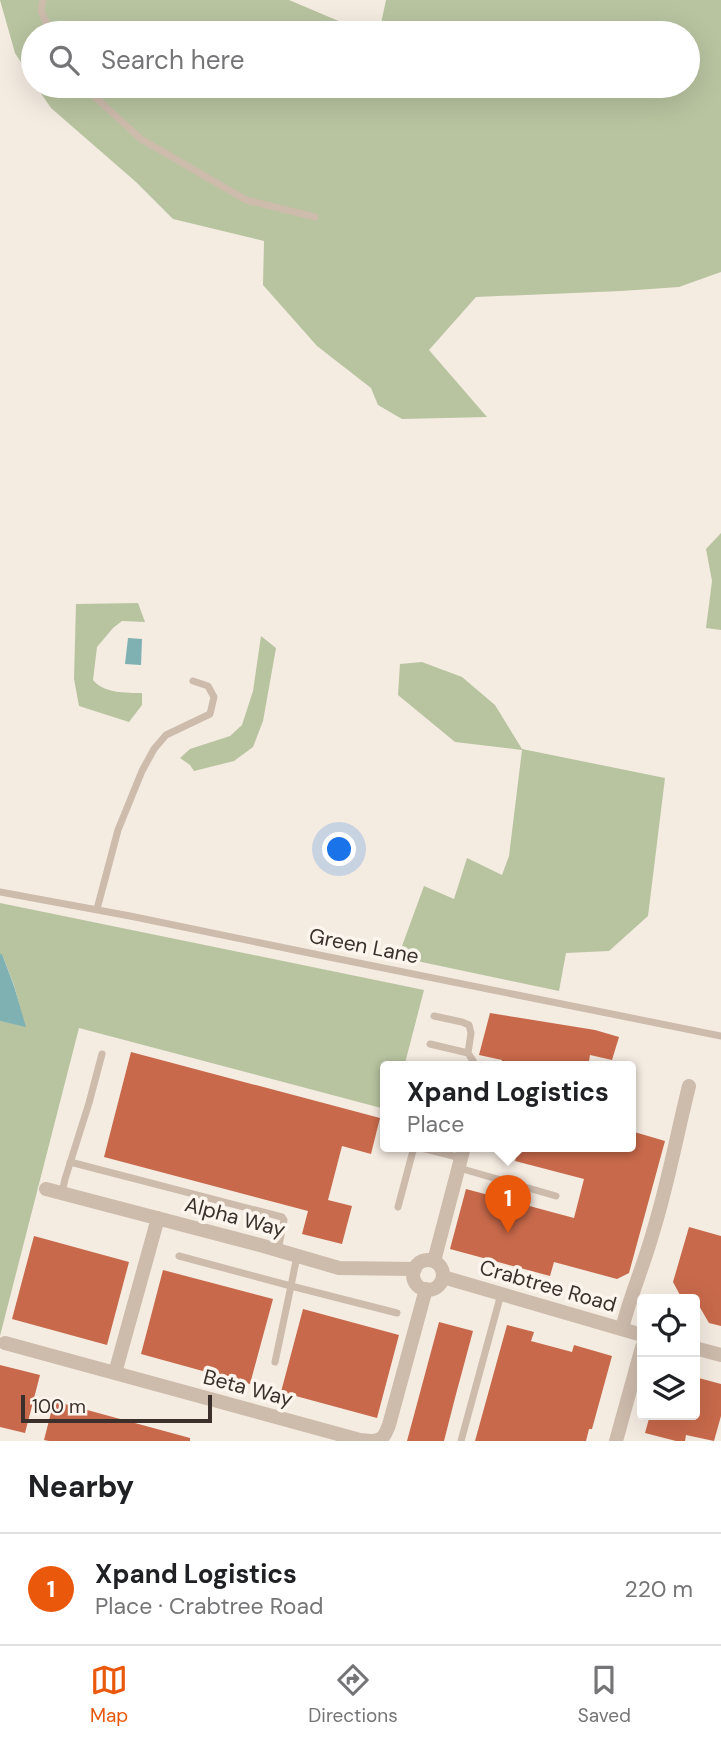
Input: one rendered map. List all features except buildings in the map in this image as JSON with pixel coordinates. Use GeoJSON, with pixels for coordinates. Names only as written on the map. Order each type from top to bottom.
{"type":"FeatureCollection","features":[{"type":"Feature","properties":{"kind":"street"},"geometry":{"type":"LineString","coordinates":[[622,1329],[626,1309],[654,1230],[689,1086]]}},
{"type":"Feature","properties":{"kind":"street"},"geometry":{"type":"LineString","coordinates":[[434,1261],[461,1158]]}},
{"type":"Feature","properties":{"kind":"street","name":"Alpha Way"},"geometry":{"type":"LineString","coordinates":[[46,1189],[339,1268],[415,1269]]}},
{"type":"Feature","properties":{"kind":"street"},"geometry":{"type":"LineString","coordinates":[[115,1373],[158,1218]]}},
{"type":"Feature","properties":{"kind":"street"},"geometry":{"type":"LineString","coordinates":[[423,1261],[434,1261],[442,1269],[443,1277],[435,1288],[426,1289],[414,1280],[415,1269],[423,1261]]}},
{"type":"Feature","properties":{"kind":"street","name":"Crabtree Road"},"geometry":{"type":"LineString","coordinates":[[443,1277],[637,1334]]}},
{"type":"Feature","properties":{"kind":"street","name":"Beta Way"},"geometry":{"type":"LineString","coordinates":[[5,1343],[360,1440],[378,1440],[426,1289]]}},
{"type":"Feature","properties":{"kind":"street"},"geometry":{"type":"LineString","coordinates":[[700,1349],[721,1355]]}},
{"type":"Feature","properties":{"kind":"street"},"geometry":{"type":"LineString","coordinates":[[616,1441],[639,1357]]}},
{"type":"Feature","properties":{"kind":"lane"},"geometry":{"type":"LineString","coordinates":[[43,0],[41,11],[46,21]]}},
{"type":"Feature","properties":{"kind":"lane"},"geometry":{"type":"LineString","coordinates":[[96,98],[141,139],[246,200],[315,217]]}},
{"type":"Feature","properties":{"kind":"lane"},"geometry":{"type":"LineString","coordinates":[[97,909],[118,830],[153,749],[166,735],[210,714],[214,697],[208,686],[192,681]]}},
{"type":"Feature","properties":{"kind":"lane","name":"Green Lane"},"geometry":{"type":"LineString","coordinates":[[0,892],[97,909],[721,1035]]}},
{"type":"Feature","properties":{"kind":"lane"},"geometry":{"type":"LineString","coordinates":[[434,1016],[469,1025],[471,1033],[468,1053],[473,1061]]}},
{"type":"Feature","properties":{"kind":"lane"},"geometry":{"type":"LineString","coordinates":[[430,1044],[468,1053]]}},
{"type":"Feature","properties":{"kind":"lane"},"geometry":{"type":"LineString","coordinates":[[62,1193],[102,1054]]}},
{"type":"Feature","properties":{"kind":"lane"},"geometry":{"type":"LineString","coordinates":[[398,1207],[414,1152]]}},
{"type":"Feature","properties":{"kind":"lane"},"geometry":{"type":"LineString","coordinates":[[436,1152],[461,1158],[556,1196]]}},
{"type":"Feature","properties":{"kind":"lane"},"geometry":{"type":"LineString","coordinates":[[70,1162],[282,1217],[284,1220],[278,1250]]}},
{"type":"Feature","properties":{"kind":"lane"},"geometry":{"type":"LineString","coordinates":[[180,1255],[397,1313]]}},
{"type":"Feature","properties":{"kind":"lane"},"geometry":{"type":"LineString","coordinates":[[275,1362],[298,1256]]}},
{"type":"Feature","properties":{"kind":"lane"},"geometry":{"type":"LineString","coordinates":[[461,1441],[501,1294]]}},
{"type":"Feature","properties":{"kind":"green space"},"geometry":{"type":"Polygon","coordinates":[[[0,0],[289,0],[339,21],[21,21],[21,62],[15,53],[0,0]]]}},
{"type":"Feature","properties":{"kind":"green space"},"geometry":{"type":"Polygon","coordinates":[[[386,0],[721,0],[721,272],[679,287],[476,297],[429,350],[487,417],[402,419],[378,405],[371,388],[317,346],[263,285],[264,241],[173,219],[136,182],[51,108],[44,98],[700,98],[700,21],[382,21],[386,0]]]}},
{"type":"Feature","properties":{"kind":"green space"},"geometry":{"type":"Polygon","coordinates":[[[721,533],[721,630],[706,628],[712,581],[706,549],[721,533]]]}},
{"type":"Feature","properties":{"kind":"green space"},"geometry":{"type":"Polygon","coordinates":[[[138,603],[145,622],[122,621],[113,628],[97,647],[93,680],[109,690],[142,693],[142,705],[129,722],[79,706],[74,679],[76,604],[138,603]]]}},
{"type":"Feature","properties":{"kind":"green space"},"geometry":{"type":"Polygon","coordinates":[[[261,636],[276,648],[263,721],[253,747],[234,761],[194,771],[180,758],[190,749],[230,736],[242,725],[253,691],[261,636]]]}},
{"type":"Feature","properties":{"kind":"green space"},"geometry":{"type":"Polygon","coordinates":[[[422,662],[462,677],[495,705],[522,749],[665,778],[648,916],[609,951],[566,953],[559,991],[398,957],[424,886],[454,899],[467,858],[502,875],[509,856],[522,750],[455,742],[398,695],[400,664],[422,662]]]}},
{"type":"Feature","properties":{"kind":"green space"},"geometry":{"type":"Polygon","coordinates":[[[0,903],[424,990],[406,1061],[380,1061],[380,1108],[79,1028],[0,1336],[0,1021],[25,1026],[14,985],[0,954],[0,903]]]}},
{"type":"Feature","properties":{"kind":"water"},"geometry":{"type":"Polygon","coordinates":[[[128,638],[142,639],[141,665],[125,664],[128,638]]]}},
{"type":"Feature","properties":{"kind":"water"},"geometry":{"type":"Polygon","coordinates":[[[0,954],[14,986],[26,1027],[0,1021],[0,954]]]}},
{"type":"Feature","properties":{"kind":"place","name":"Xpand Logistics"},"geometry":{"type":"Point","coordinates":[508,1233]}}]}
